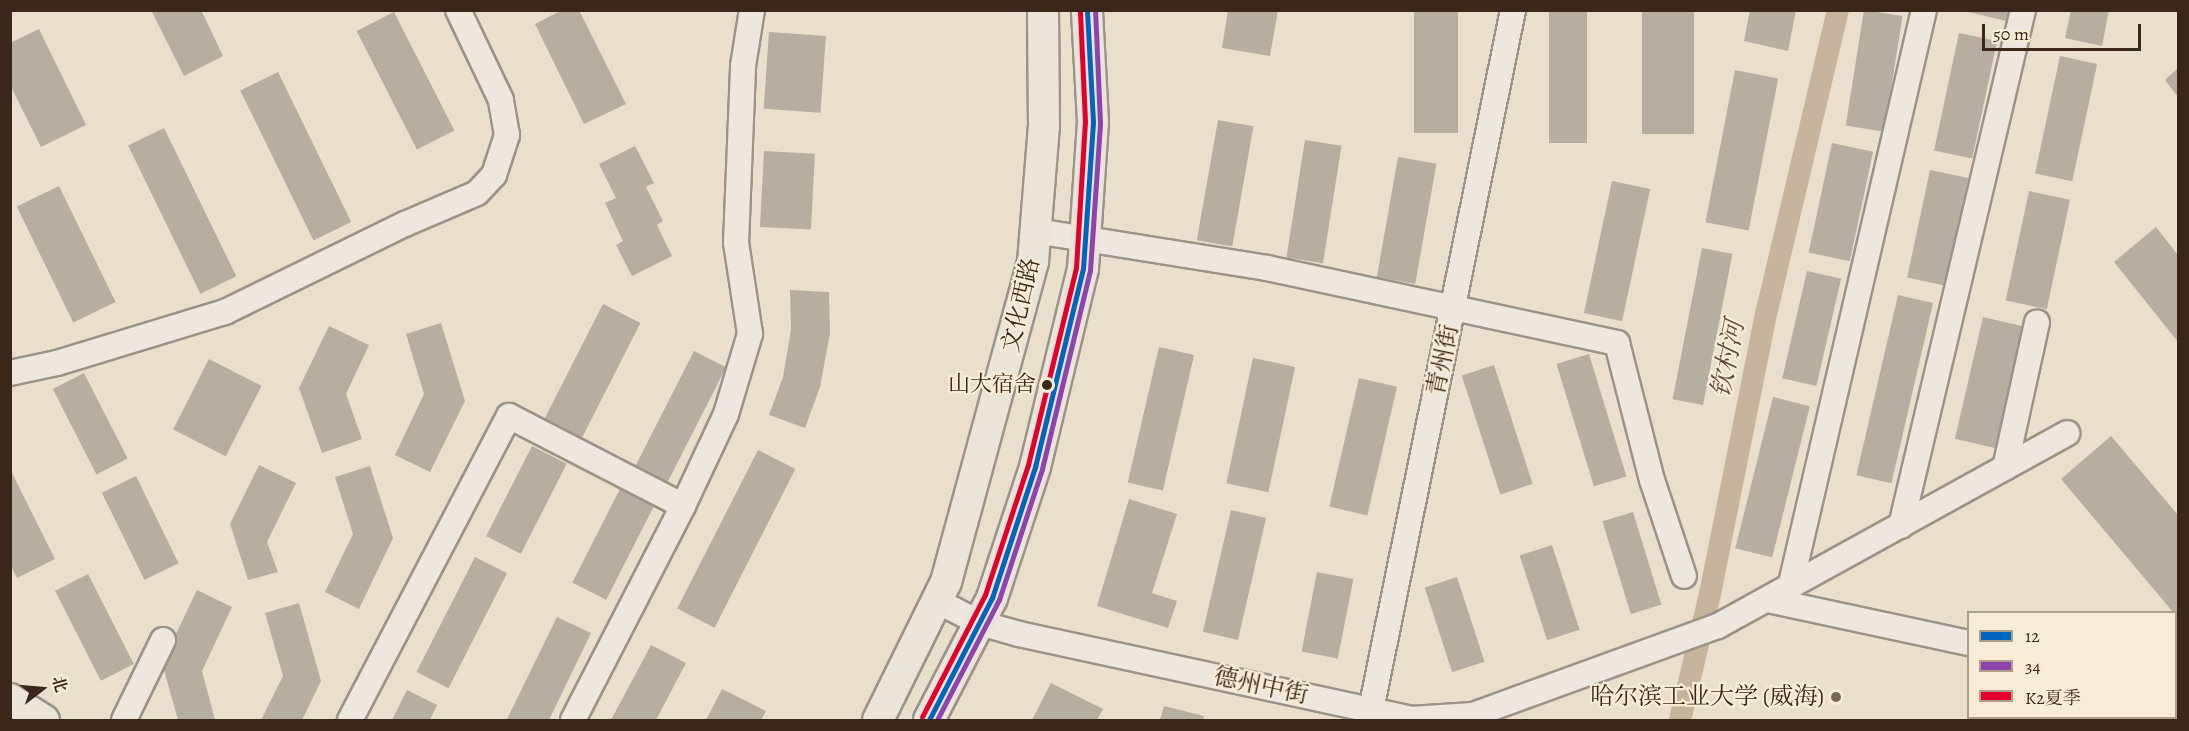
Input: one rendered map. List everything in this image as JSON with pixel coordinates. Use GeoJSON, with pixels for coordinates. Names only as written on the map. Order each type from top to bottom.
{"type":"FeatureCollection","features":[{"type":"Feature","properties":{"kind":"main road","name":"文化西路"},"geometry":{"type":"LineString","coordinates":[[878,720],[946,582],[986,443],[1033,262],[1044,126],[1043,10]]}},
{"type":"Feature","properties":{"kind":"main road"},"geometry":{"type":"LineString","coordinates":[[929,720],[980,623],[1035,467],[1083,269],[1093,122],[1087,10]]}},
{"type":"Feature","properties":{"kind":"main road"},"geometry":{"type":"LineString","coordinates":[[10,699],[44,720]]}},
{"type":"Feature","properties":{"kind":"street"},"geometry":{"type":"LineString","coordinates":[[10,373],[57,363],[225,312],[405,224],[477,193],[494,175],[507,135],[501,99],[459,10]]}},
{"type":"Feature","properties":{"kind":"street"},"geometry":{"type":"LineString","coordinates":[[573,720],[683,506],[726,414],[750,334],[736,243],[743,66],[752,10]]}},
{"type":"Feature","properties":{"kind":"street","name":"青州街"},"geometry":{"type":"LineString","coordinates":[[1357,712],[1453,308],[1513,10]]}},
{"type":"Feature","properties":{"kind":"street"},"geometry":{"type":"LineString","coordinates":[[1790,588],[1924,10]]}},
{"type":"Feature","properties":{"kind":"street"},"geometry":{"type":"LineString","coordinates":[[1901,526],[2023,10]]}},
{"type":"Feature","properties":{"kind":"street"},"geometry":{"type":"LineString","coordinates":[[1036,231],[1085,238],[1121,247],[1267,268],[1617,344],[1652,480],[1684,576]]}},
{"type":"Feature","properties":{"kind":"street"},"geometry":{"type":"LineString","coordinates":[[2005,468],[2037,322]]}},
{"type":"Feature","properties":{"kind":"street"},"geometry":{"type":"LineString","coordinates":[[350,720],[509,416],[683,506]]}},
{"type":"Feature","properties":{"kind":"street","name":"德州中街"},"geometry":{"type":"LineString","coordinates":[[937,601],[980,623],[1019,634],[1357,712],[1411,719],[1473,715],[1718,626],[2067,433]]}},
{"type":"Feature","properties":{"kind":"street"},"geometry":{"type":"LineString","coordinates":[[1768,600],[1967,643]]}},
{"type":"Feature","properties":{"kind":"street"},"geometry":{"type":"LineString","coordinates":[[124,720],[163,640]]}},
{"type":"Feature","properties":{"kind":"building"},"geometry":{"type":"Polygon","coordinates":[[[151,10],[201,10],[223,56],[184,76],[151,10]]]}},
{"type":"Feature","properties":{"kind":"building"},"geometry":{"type":"Polygon","coordinates":[[[562,10],[579,10],[626,104],[584,124],[535,24],[562,10]]]}},
{"type":"Feature","properties":{"kind":"building"},"geometry":{"type":"Polygon","coordinates":[[[1228,10],[1278,10],[1270,56],[1222,48],[1228,10]]]}},
{"type":"Feature","properties":{"kind":"building"},"geometry":{"type":"Polygon","coordinates":[[[1414,10],[1458,10],[1458,133],[1414,133],[1414,10]]]}},
{"type":"Feature","properties":{"kind":"building"},"geometry":{"type":"Polygon","coordinates":[[[1549,10],[1587,10],[1587,143],[1549,143],[1549,10]]]}},
{"type":"Feature","properties":{"kind":"building"},"geometry":{"type":"Polygon","coordinates":[[[1642,10],[1694,10],[1694,134],[1642,134],[1642,10]]]}},
{"type":"Feature","properties":{"kind":"building"},"geometry":{"type":"Polygon","coordinates":[[[1750,10],[1796,10],[1788,51],[1744,41],[1750,10]]]}},
{"type":"Feature","properties":{"kind":"building"},"geometry":{"type":"Polygon","coordinates":[[[1864,10],[1903,16],[1884,132],[1846,126],[1864,10]]]}},
{"type":"Feature","properties":{"kind":"building"},"geometry":{"type":"Polygon","coordinates":[[[1960,10],[2008,10],[2006,21],[1960,10]]]}},
{"type":"Feature","properties":{"kind":"building"},"geometry":{"type":"Polygon","coordinates":[[[2071,10],[2109,10],[2102,46],[2065,38],[2071,10]]]}},
{"type":"Feature","properties":{"kind":"building"},"geometry":{"type":"Polygon","coordinates":[[[394,12],[454,131],[417,150],[357,31],[394,12]]]}},
{"type":"Feature","properties":{"kind":"building"},"geometry":{"type":"Polygon","coordinates":[[[39,29],[86,125],[41,147],[10,85],[10,43],[39,29]]]}},
{"type":"Feature","properties":{"kind":"building"},"geometry":{"type":"Polygon","coordinates":[[[769,32],[826,36],[820,113],[764,109],[769,32]]]}},
{"type":"Feature","properties":{"kind":"building"},"geometry":{"type":"Polygon","coordinates":[[[1959,33],[1997,41],[1972,158],[1934,150],[1959,33]]]}},
{"type":"Feature","properties":{"kind":"building"},"geometry":{"type":"Polygon","coordinates":[[[2060,56],[2097,64],[2072,181],[2035,173],[2060,56]]]}},
{"type":"Feature","properties":{"kind":"building"},"geometry":{"type":"Polygon","coordinates":[[[2178,68],[2178,97],[2165,80],[2178,68]]]}},
{"type":"Feature","properties":{"kind":"building"},"geometry":{"type":"Polygon","coordinates":[[[1735,70],[1778,78],[1749,231],[1705,222],[1735,70]]]}},
{"type":"Feature","properties":{"kind":"building"},"geometry":{"type":"Polygon","coordinates":[[[278,72],[351,222],[313,241],[240,90],[278,72]]]}},
{"type":"Feature","properties":{"kind":"building"},"geometry":{"type":"Polygon","coordinates":[[[1218,120],[1253,126],[1232,246],[1197,240],[1218,120]]]}},
{"type":"Feature","properties":{"kind":"building"},"geometry":{"type":"Polygon","coordinates":[[[164,128],[236,276],[200,294],[128,146],[164,128]]]}},
{"type":"Feature","properties":{"kind":"building"},"geometry":{"type":"Polygon","coordinates":[[[1305,140],[1342,146],[1323,263],[1286,258],[1305,140]]]}},
{"type":"Feature","properties":{"kind":"building"},"geometry":{"type":"Polygon","coordinates":[[[1832,143],[1873,152],[1850,261],[1809,253],[1832,143]]]}},
{"type":"Feature","properties":{"kind":"building"},"geometry":{"type":"Polygon","coordinates":[[[635,146],[654,183],[646,187],[663,221],[657,225],[672,256],[632,276],[616,245],[623,241],[605,203],[616,198],[599,164],[635,146]]]}},
{"type":"Feature","properties":{"kind":"building"},"geometry":{"type":"Polygon","coordinates":[[[764,151],[815,154],[811,230],[760,227],[764,151]]]}},
{"type":"Feature","properties":{"kind":"building"},"geometry":{"type":"Polygon","coordinates":[[[1398,157],[1436,164],[1415,284],[1377,277],[1398,157]]]}},
{"type":"Feature","properties":{"kind":"building"},"geometry":{"type":"Polygon","coordinates":[[[1930,170],[1968,178],[1945,286],[1907,278],[1930,170]]]}},
{"type":"Feature","properties":{"kind":"building"},"geometry":{"type":"Polygon","coordinates":[[[1612,181],[1650,189],[1622,321],[1584,313],[1612,181]]]}},
{"type":"Feature","properties":{"kind":"building"},"geometry":{"type":"Polygon","coordinates":[[[59,186],[116,302],[73,323],[17,207],[59,186]]]}},
{"type":"Feature","properties":{"kind":"building"},"geometry":{"type":"Polygon","coordinates":[[[2029,191],[2070,200],[2047,309],[2006,301],[2029,191]]]}},
{"type":"Feature","properties":{"kind":"building"},"geometry":{"type":"Polygon","coordinates":[[[2156,227],[2178,255],[2178,342],[2114,262],[2156,227]]]}},
{"type":"Feature","properties":{"kind":"building"},"geometry":{"type":"Polygon","coordinates":[[[1702,248],[1732,254],[1703,405],[1673,399],[1702,248]]]}},
{"type":"Feature","properties":{"kind":"building"},"geometry":{"type":"Polygon","coordinates":[[[1807,271],[1841,279],[1816,386],[1782,378],[1807,271]]]}},
{"type":"Feature","properties":{"kind":"building"},"geometry":{"type":"Polygon","coordinates":[[[790,290],[829,292],[830,333],[820,387],[805,428],[769,415],[783,377],[791,330],[790,290]]]}},
{"type":"Feature","properties":{"kind":"building"},"geometry":{"type":"Polygon","coordinates":[[[1898,295],[1933,303],[1891,483],[1856,475],[1898,295]]]}},
{"type":"Feature","properties":{"kind":"building"},"geometry":{"type":"Polygon","coordinates":[[[603,304],[640,323],[580,441],[543,422],[603,304]]]}},
{"type":"Feature","properties":{"kind":"building"},"geometry":{"type":"Polygon","coordinates":[[[1983,317],[2023,326],[1995,448],[1955,439],[1983,317]]]}},
{"type":"Feature","properties":{"kind":"building"},"geometry":{"type":"Polygon","coordinates":[[[441,323],[465,401],[430,472],[395,455],[424,394],[406,334],[441,323]]]}},
{"type":"Feature","properties":{"kind":"building"},"geometry":{"type":"Polygon","coordinates":[[[329,326],[369,345],[346,394],[362,439],[322,453],[299,388],[329,326]]]}},
{"type":"Feature","properties":{"kind":"building"},"geometry":{"type":"Polygon","coordinates":[[[1159,347],[1194,355],[1163,491],[1128,482],[1159,347]]]}},
{"type":"Feature","properties":{"kind":"building"},"geometry":{"type":"Polygon","coordinates":[[[694,351],[726,367],[667,483],[635,467],[694,351]]]}},
{"type":"Feature","properties":{"kind":"building"},"geometry":{"type":"Polygon","coordinates":[[[1589,354],[1626,476],[1594,486],[1556,364],[1589,354]]]}},
{"type":"Feature","properties":{"kind":"building"},"geometry":{"type":"Polygon","coordinates":[[[1253,358],[1295,367],[1268,492],[1226,483],[1253,358]]]}},
{"type":"Feature","properties":{"kind":"building"},"geometry":{"type":"Polygon","coordinates":[[[209,359],[262,386],[226,456],[173,429],[209,359]]]}},
{"type":"Feature","properties":{"kind":"building"},"geometry":{"type":"Polygon","coordinates":[[[1494,365],[1533,484],[1500,494],[1462,376],[1494,365]]]}},
{"type":"Feature","properties":{"kind":"building"},"geometry":{"type":"Polygon","coordinates":[[[84,373],[128,459],[96,474],[53,389],[84,373]]]}},
{"type":"Feature","properties":{"kind":"building"},"geometry":{"type":"Polygon","coordinates":[[[1359,378],[1397,387],[1367,515],[1329,507],[1359,378]]]}},
{"type":"Feature","properties":{"kind":"building"},"geometry":{"type":"Polygon","coordinates":[[[1773,397],[1810,406],[1772,558],[1735,548],[1773,397]]]}},
{"type":"Feature","properties":{"kind":"building"},"geometry":{"type":"Polygon","coordinates":[[[2111,436],[2178,515],[2178,618],[2177,611],[2172,611],[2061,479],[2111,436]]]}},
{"type":"Feature","properties":{"kind":"building"},"geometry":{"type":"Polygon","coordinates":[[[532,446],[567,464],[521,554],[486,536],[532,446]]]}},
{"type":"Feature","properties":{"kind":"building"},"geometry":{"type":"Polygon","coordinates":[[[758,450],[795,469],[715,628],[677,609],[758,450]]]}},
{"type":"Feature","properties":{"kind":"building"},"geometry":{"type":"Polygon","coordinates":[[[259,465],[296,483],[267,542],[278,572],[248,580],[230,524],[259,465]]]}},
{"type":"Feature","properties":{"kind":"building"},"geometry":{"type":"Polygon","coordinates":[[[370,466],[393,538],[359,609],[325,592],[353,534],[335,477],[370,466]]]}},
{"type":"Feature","properties":{"kind":"building"},"geometry":{"type":"Polygon","coordinates":[[[10,469],[55,559],[17,578],[10,564],[10,469]]]}},
{"type":"Feature","properties":{"kind":"building"},"geometry":{"type":"Polygon","coordinates":[[[136,476],[179,563],[144,580],[102,493],[136,476]]]}},
{"type":"Feature","properties":{"kind":"building"},"geometry":{"type":"Polygon","coordinates":[[[620,489],[654,506],[606,600],[572,583],[620,489]]]}},
{"type":"Feature","properties":{"kind":"building"},"geometry":{"type":"Polygon","coordinates":[[[1129,499],[1177,514],[1152,593],[1177,601],[1168,628],[1097,606],[1129,499]]]}},
{"type":"Feature","properties":{"kind":"building"},"geometry":{"type":"Polygon","coordinates":[[[1231,510],[1266,518],[1238,640],[1203,632],[1231,510]]]}},
{"type":"Feature","properties":{"kind":"building"},"geometry":{"type":"Polygon","coordinates":[[[1633,512],[1661,605],[1631,614],[1602,521],[1633,512]]]}},
{"type":"Feature","properties":{"kind":"building"},"geometry":{"type":"Polygon","coordinates":[[[1552,545],[1580,630],[1547,640],[1520,556],[1552,545]]]}},
{"type":"Feature","properties":{"kind":"building"},"geometry":{"type":"Polygon","coordinates":[[[475,557],[507,573],[449,688],[416,672],[475,557]]]}},
{"type":"Feature","properties":{"kind":"building"},"geometry":{"type":"Polygon","coordinates":[[[1317,572],[1353,579],[1338,659],[1302,652],[1317,572]]]}},
{"type":"Feature","properties":{"kind":"building"},"geometry":{"type":"Polygon","coordinates":[[[88,574],[134,664],[101,681],[55,591],[88,574]]]}},
{"type":"Feature","properties":{"kind":"building"},"geometry":{"type":"Polygon","coordinates":[[[1457,577],[1485,662],[1452,672],[1425,588],[1457,577]]]}},
{"type":"Feature","properties":{"kind":"building"},"geometry":{"type":"Polygon","coordinates":[[[197,590],[232,607],[202,671],[215,720],[178,720],[162,663],[197,590]]]}},
{"type":"Feature","properties":{"kind":"building"},"geometry":{"type":"Polygon","coordinates":[[[299,603],[321,681],[302,720],[261,720],[283,676],[265,613],[299,603]]]}},
{"type":"Feature","properties":{"kind":"building"},"geometry":{"type":"Polygon","coordinates":[[[557,617],[591,633],[549,720],[507,719],[557,617]]]}},
{"type":"Feature","properties":{"kind":"building"},"geometry":{"type":"Polygon","coordinates":[[[651,645],[686,663],[656,720],[611,720],[651,645]]]}},
{"type":"Feature","properties":{"kind":"building"},"geometry":{"type":"Polygon","coordinates":[[[1051,683],[1103,709],[1097,720],[1032,720],[1051,683]]]}},
{"type":"Feature","properties":{"kind":"building"},"geometry":{"type":"Polygon","coordinates":[[[722,689],[766,711],[761,720],[706,720],[722,689]]]}},
{"type":"Feature","properties":{"kind":"building"},"geometry":{"type":"Polygon","coordinates":[[[407,690],[437,705],[430,720],[392,720],[407,690]]]}},
{"type":"Feature","properties":{"kind":"building"},"geometry":{"type":"Polygon","coordinates":[[[1164,706],[1204,716],[1203,720],[1160,720],[1164,706]]]}},
{"type":"Feature","properties":{"kind":"waterway","name":"钦村河"},"geometry":{"type":"LineString","coordinates":[[1680,720],[1710,594],[1767,310],[1838,10]]}},
{"type":"Feature","properties":{"kind":"transit line","name":"K2夏季"},"geometry":{"type":"LineString","coordinates":[[922,717],[985,595],[1028,465],[1076,268],[1085,122],[1080,10]]}},
{"type":"Feature","properties":{"kind":"transit line","name":"12"},"geometry":{"type":"LineString","coordinates":[[929,720],[992,598],[1035,467],[1083,269],[1093,122],[1087,10]]}},
{"type":"Feature","properties":{"kind":"transit line","name":"34"},"geometry":{"type":"LineString","coordinates":[[937,720],[999,600],[1042,469],[1090,271],[1100,123],[1095,10]]}},
{"type":"Feature","properties":{"kind":"place","name":"山大宿舍"},"geometry":{"type":"Point","coordinates":[1047,385]}},
{"type":"Feature","properties":{"kind":"place","name":"哈尔滨工业大学 (威海)"},"geometry":{"type":"Point","coordinates":[1836,697]}}]}
